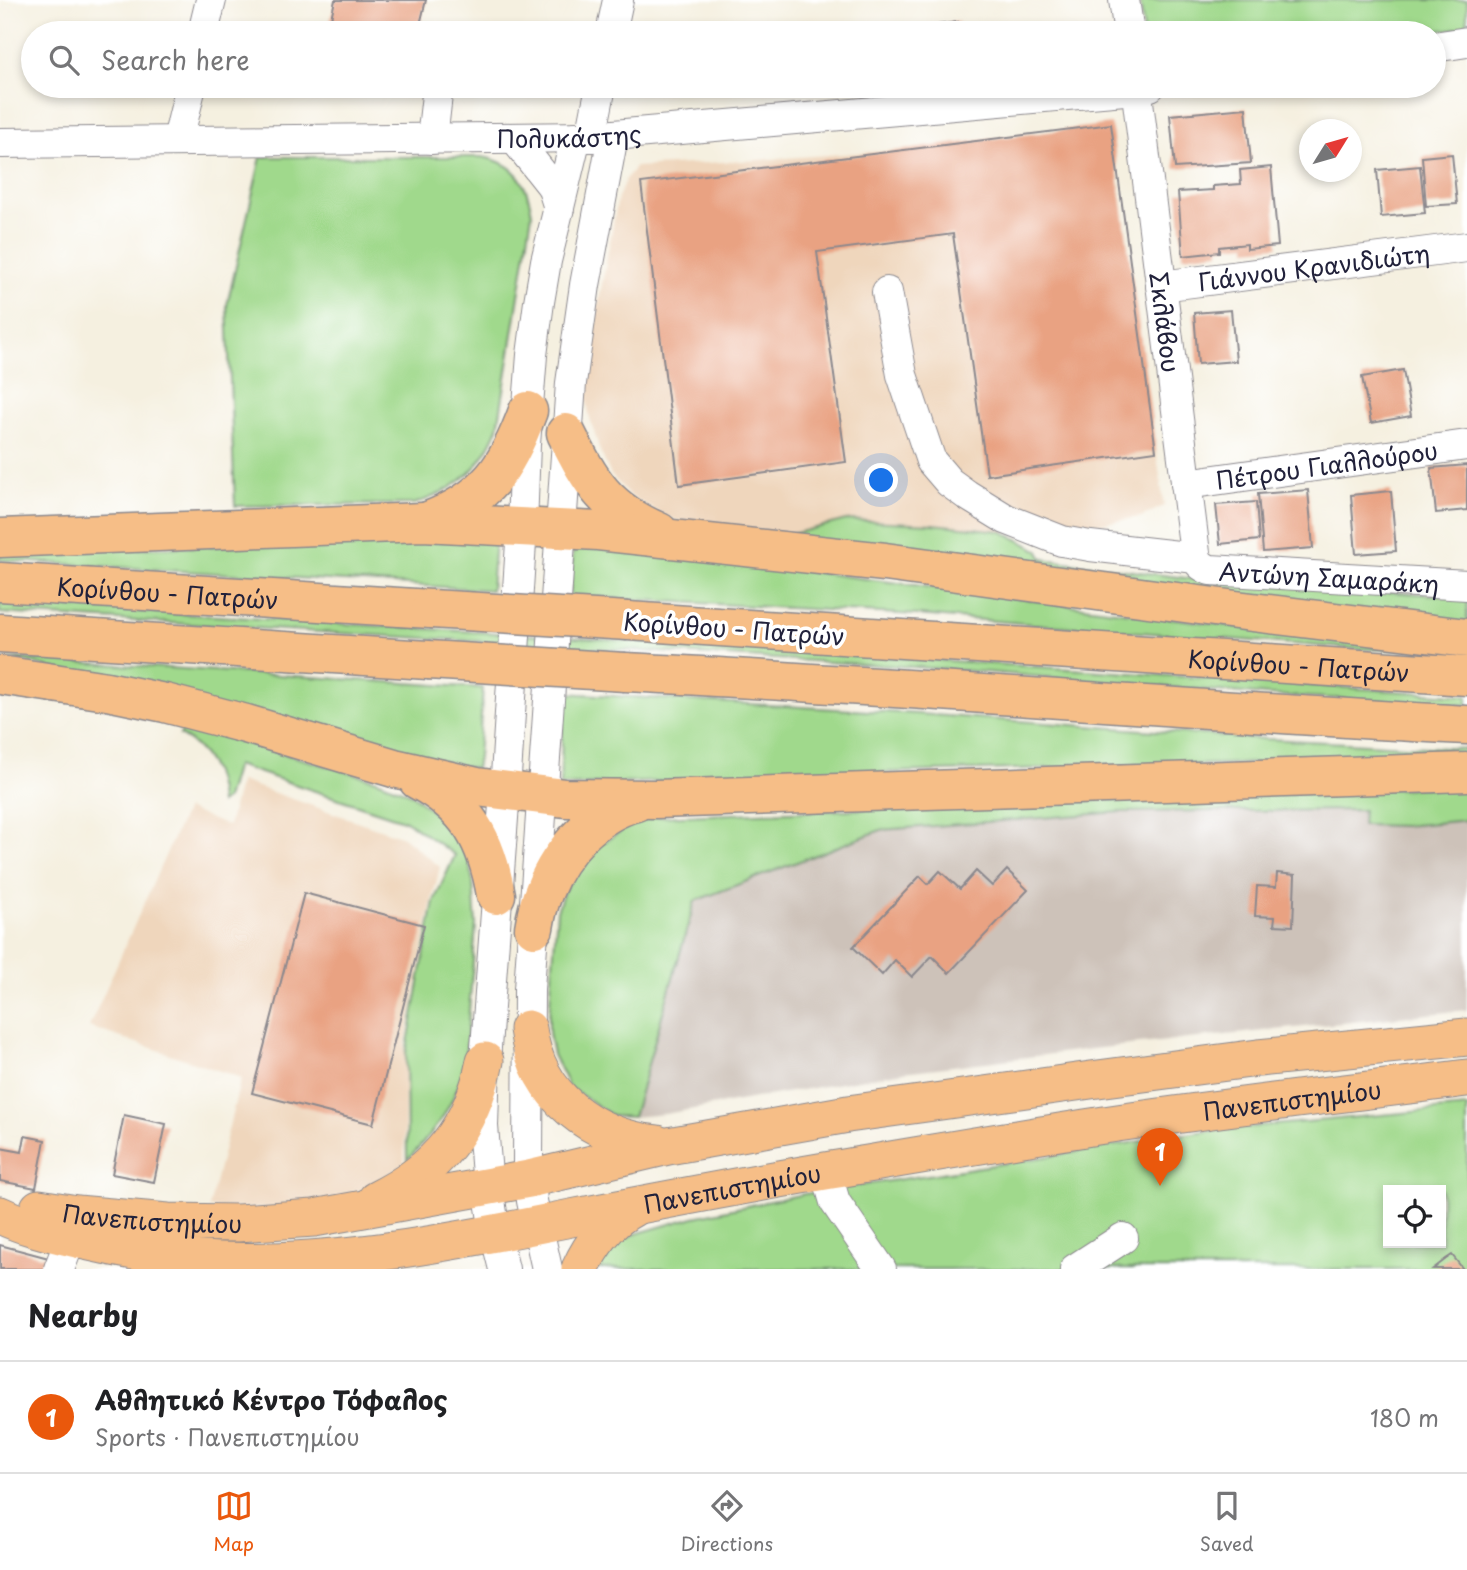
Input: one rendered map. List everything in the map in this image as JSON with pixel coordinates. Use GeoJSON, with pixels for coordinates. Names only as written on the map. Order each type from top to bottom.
{"type":"FeatureCollection","features":[{"type":"Feature","properties":{"kind":"highway"},"geometry":{"type":"LineString","coordinates":[[423,522],[448,513],[487,486],[508,458],[528,411]]}},
{"type":"Feature","properties":{"kind":"highway"},"geometry":{"type":"LineString","coordinates":[[566,433],[593,482],[614,506],[635,521],[662,534],[684,540]]}},
{"type":"Feature","properties":{"kind":"highway"},"geometry":{"type":"LineString","coordinates":[[0,538],[423,522],[560,528],[641,534],[898,563],[1249,612],[1467,638]]}},
{"type":"Feature","properties":{"kind":"highway","name":"Κορίνθου - Πατρών"},"geometry":{"type":"LineString","coordinates":[[0,582],[1467,676]]}},
{"type":"Feature","properties":{"kind":"highway","name":"Κορίνθου - Πατρών"},"geometry":{"type":"LineString","coordinates":[[0,633],[817,682],[1467,725]]}},
{"type":"Feature","properties":{"kind":"highway"},"geometry":{"type":"LineString","coordinates":[[0,675],[107,691],[164,703],[394,768],[477,787],[576,799],[656,799],[1467,772]]}},
{"type":"Feature","properties":{"kind":"highway"},"geometry":{"type":"LineString","coordinates":[[394,768],[435,790],[468,820],[485,850],[496,895]]}},
{"type":"Feature","properties":{"kind":"highway"},"geometry":{"type":"LineString","coordinates":[[534,928],[545,888],[559,861],[572,845],[592,826],[620,808],[635,802],[656,799]]}},
{"type":"Feature","properties":{"kind":"main road"},"geometry":{"type":"LineString","coordinates":[[528,1029],[541,1072],[568,1107],[606,1133],[668,1146]]}},
{"type":"Feature","properties":{"kind":"main road","name":"Πανεπιστημίου"},"geometry":{"type":"LineString","coordinates":[[0,1204],[123,1219],[203,1223],[314,1219],[529,1179],[668,1146],[848,1114],[1258,1058],[1467,1037]]}},
{"type":"Feature","properties":{"kind":"main road"},"geometry":{"type":"LineString","coordinates":[[346,1213],[406,1184],[437,1158],[466,1118],[477,1095],[485,1061]]}},
{"type":"Feature","properties":{"kind":"main road","name":"Πανεπιστημίου"},"geometry":{"type":"LineString","coordinates":[[0,1214],[65,1253],[125,1259],[216,1261],[258,1265],[417,1246],[826,1171],[1103,1125],[1467,1078]]}},
{"type":"Feature","properties":{"kind":"main road"},"geometry":{"type":"LineString","coordinates":[[580,1269],[587,1253],[599,1237],[621,1215],[637,1206]]}},
{"type":"Feature","properties":{"kind":"street"},"geometry":{"type":"LineString","coordinates":[[206,21],[211,0]]}},
{"type":"Feature","properties":{"kind":"street"},"geometry":{"type":"LineString","coordinates":[[614,21],[618,0]]}},
{"type":"Feature","properties":{"kind":"street"},"geometry":{"type":"LineString","coordinates":[[1124,0],[1127,21]]}},
{"type":"Feature","properties":{"kind":"street"},"geometry":{"type":"LineString","coordinates":[[1446,45],[1467,42]]}},
{"type":"Feature","properties":{"kind":"street"},"geometry":{"type":"LineString","coordinates":[[178,140],[188,98]]}},
{"type":"Feature","properties":{"kind":"street"},"geometry":{"type":"LineString","coordinates":[[432,139],[437,98]]}},
{"type":"Feature","properties":{"kind":"street"},"geometry":{"type":"LineString","coordinates":[[547,1269],[529,1179],[528,1029],[566,433],[581,310],[593,137],[599,98]]}},
{"type":"Feature","properties":{"kind":"street","name":"Πολυκάστης"},"geometry":{"type":"LineString","coordinates":[[0,143],[593,137],[1020,98]]}},
{"type":"Feature","properties":{"kind":"street","name":"Σκλάβου"},"geometry":{"type":"LineString","coordinates":[[1142,98],[1161,286],[1196,558]]}},
{"type":"Feature","properties":{"kind":"street"},"geometry":{"type":"LineString","coordinates":[[503,1269],[488,1187],[483,1126],[485,1061],[532,355],[539,302],[559,208],[593,137]]}},
{"type":"Feature","properties":{"kind":"street"},"geometry":{"type":"LineString","coordinates":[[514,138],[552,186],[559,208]]}},
{"type":"Feature","properties":{"kind":"street","name":"Γιάννου Κρανιδιώτη"},"geometry":{"type":"LineString","coordinates":[[1161,286],[1467,247]]}},
{"type":"Feature","properties":{"kind":"street","name":"Αντώνη Σαμαράκη"},"geometry":{"type":"LineString","coordinates":[[887,292],[902,375],[932,461],[949,482],[1006,519],[1062,541],[1196,558],[1200,565],[1210,570],[1467,585]]}},
{"type":"Feature","properties":{"kind":"street","name":"Πέτρου Γιαλλούρου"},"geometry":{"type":"LineString","coordinates":[[1186,484],[1467,445]]}},
{"type":"Feature","properties":{"kind":"street"},"geometry":{"type":"LineString","coordinates":[[826,1171],[835,1202],[881,1269]]}},
{"type":"Feature","properties":{"kind":"street"},"geometry":{"type":"LineString","coordinates":[[1075,1269],[1123,1238]]}},
{"type":"Feature","properties":{"kind":"shaded area"},"geometry":{"type":"Polygon","coordinates":[[[1111,124],[1164,506],[1141,517],[1103,523],[1001,531],[933,524],[781,537],[679,521],[629,495],[611,475],[589,415],[587,380],[618,198],[626,178],[636,167],[911,149],[1111,124]]]}},
{"type":"Feature","properties":{"kind":"shaded area"},"geometry":{"type":"Polygon","coordinates":[[[240,781],[403,837],[440,867],[405,1044],[404,1163],[370,1187],[297,1209],[209,1208],[241,1078],[89,1027],[186,809],[228,826],[240,781]]]}},
{"type":"Feature","properties":{"kind":"shaded area"},"geometry":{"type":"Polygon","coordinates":[[[1364,810],[1363,825],[1404,826],[1467,820],[1467,1010],[1101,1048],[904,1072],[665,1114],[633,1117],[695,901],[880,830],[1123,812],[1364,810]]]}},
{"type":"Feature","properties":{"kind":"green space"},"geometry":{"type":"Polygon","coordinates":[[[1140,0],[1467,0],[1467,27],[1446,30],[1446,21],[1143,21],[1140,0]]]}},
{"type":"Feature","properties":{"kind":"green space"},"geometry":{"type":"Polygon","coordinates":[[[261,157],[481,157],[503,163],[523,183],[532,214],[498,428],[484,456],[455,485],[414,504],[235,506],[227,305],[261,157]]]}},
{"type":"Feature","properties":{"kind":"green space"},"geometry":{"type":"Polygon","coordinates":[[[846,520],[933,524],[1001,531],[1038,550],[1043,559],[1193,579],[1467,597],[1467,627],[781,537],[846,520]]]}},
{"type":"Feature","properties":{"kind":"green space"},"geometry":{"type":"Polygon","coordinates":[[[479,539],[495,541],[491,590],[0,560],[0,552],[479,539]]]}},
{"type":"Feature","properties":{"kind":"green space"},"geometry":{"type":"Polygon","coordinates":[[[574,541],[1416,650],[1358,649],[917,615],[570,596],[574,541]]]}},
{"type":"Feature","properties":{"kind":"green space"},"geometry":{"type":"Polygon","coordinates":[[[0,603],[878,656],[1467,696],[1467,705],[1267,695],[946,669],[0,613],[0,603]]]}},
{"type":"Feature","properties":{"kind":"green space"},"geometry":{"type":"Polygon","coordinates":[[[9,658],[483,688],[476,769],[9,658]]]}},
{"type":"Feature","properties":{"kind":"green space"},"geometry":{"type":"Polygon","coordinates":[[[564,693],[919,714],[1266,739],[1467,749],[1467,758],[813,774],[560,786],[564,693]]]}},
{"type":"Feature","properties":{"kind":"green space"},"geometry":{"type":"Polygon","coordinates":[[[183,728],[199,730],[377,780],[412,794],[455,831],[469,861],[476,925],[465,1060],[451,1102],[428,1137],[407,1160],[406,1053],[434,901],[455,855],[406,821],[236,765],[226,799],[220,803],[214,772],[197,747],[180,735],[183,728]]]}},
{"type":"Feature","properties":{"kind":"green space"},"geometry":{"type":"Polygon","coordinates":[[[1467,786],[1467,820],[1404,826],[1362,825],[1363,810],[1122,812],[881,830],[695,901],[633,1117],[613,1116],[569,1087],[553,1055],[549,1016],[557,911],[563,893],[581,862],[593,849],[634,823],[655,817],[1467,786]]]}},
{"type":"Feature","properties":{"kind":"green space"},"geometry":{"type":"Polygon","coordinates":[[[1467,1107],[1467,1269],[590,1269],[617,1242],[694,1217],[804,1194],[1198,1132],[1467,1107]]]}},
{"type":"Feature","properties":{"kind":"building"},"geometry":{"type":"Polygon","coordinates":[[[335,0],[426,0],[421,21],[330,21],[335,0]]]}},
{"type":"Feature","properties":{"kind":"building"},"geometry":{"type":"Polygon","coordinates":[[[1246,108],[1251,163],[1175,168],[1170,115],[1246,108]]]}},
{"type":"Feature","properties":{"kind":"building"},"geometry":{"type":"Polygon","coordinates":[[[1111,124],[1156,451],[987,475],[953,234],[817,252],[846,462],[679,485],[641,183],[1111,124]]]}},
{"type":"Feature","properties":{"kind":"building"},"geometry":{"type":"Polygon","coordinates":[[[1452,154],[1457,204],[1426,206],[1422,157],[1452,154]]]}},
{"type":"Feature","properties":{"kind":"building"},"geometry":{"type":"Polygon","coordinates":[[[1420,166],[1425,213],[1381,217],[1377,170],[1420,166]]]}},
{"type":"Feature","properties":{"kind":"building"},"geometry":{"type":"Polygon","coordinates":[[[1271,167],[1278,246],[1247,249],[1247,244],[1219,247],[1219,252],[1183,256],[1178,192],[1213,190],[1213,186],[1241,184],[1240,170],[1271,167]]]}},
{"type":"Feature","properties":{"kind":"building"},"geometry":{"type":"Polygon","coordinates":[[[1231,310],[1236,361],[1198,364],[1194,313],[1231,310]]]}},
{"type":"Feature","properties":{"kind":"building"},"geometry":{"type":"Polygon","coordinates":[[[1403,370],[1411,416],[1371,423],[1362,377],[1403,370]]]}},
{"type":"Feature","properties":{"kind":"building"},"geometry":{"type":"Polygon","coordinates":[[[1467,465],[1467,510],[1436,513],[1431,468],[1467,465]]]}},
{"type":"Feature","properties":{"kind":"building"},"geometry":{"type":"Polygon","coordinates":[[[1308,490],[1313,548],[1263,552],[1258,494],[1308,490]]]}},
{"type":"Feature","properties":{"kind":"building"},"geometry":{"type":"Polygon","coordinates":[[[1391,491],[1396,551],[1356,554],[1351,495],[1391,491]]]}},
{"type":"Feature","properties":{"kind":"building"},"geometry":{"type":"Polygon","coordinates":[[[1256,502],[1259,540],[1220,544],[1216,505],[1256,502]]]}},
{"type":"Feature","properties":{"kind":"building"},"geometry":{"type":"Polygon","coordinates":[[[1007,870],[1028,890],[949,973],[932,956],[912,977],[895,960],[882,975],[853,947],[920,876],[928,884],[940,871],[960,889],[976,871],[992,886],[1007,870]]]}},
{"type":"Feature","properties":{"kind":"building"},"geometry":{"type":"Polygon","coordinates":[[[1277,873],[1295,875],[1293,926],[1274,925],[1275,917],[1255,916],[1257,886],[1276,887],[1277,873]]]}},
{"type":"Feature","properties":{"kind":"building"},"geometry":{"type":"Polygon","coordinates":[[[304,893],[424,925],[373,1124],[252,1093],[304,893]]]}},
{"type":"Feature","properties":{"kind":"building"},"geometry":{"type":"Polygon","coordinates":[[[124,1115],[166,1124],[154,1182],[112,1174],[124,1115]]]}},
{"type":"Feature","properties":{"kind":"building"},"geometry":{"type":"Polygon","coordinates":[[[25,1136],[45,1140],[36,1188],[0,1181],[0,1148],[22,1152],[25,1136]]]}},
{"type":"Feature","properties":{"kind":"building"},"geometry":{"type":"Polygon","coordinates":[[[0,1245],[56,1260],[52,1269],[0,1269],[0,1245]]]}},
{"type":"Feature","properties":{"kind":"building"},"geometry":{"type":"Polygon","coordinates":[[[1452,1255],[1463,1269],[1433,1269],[1446,1259],[1452,1255]]]}},
{"type":"Feature","properties":{"kind":"place","name":"Αθλητικό Κέντρο Τόφαλος"},"geometry":{"type":"Point","coordinates":[1160,1186]}}]}
